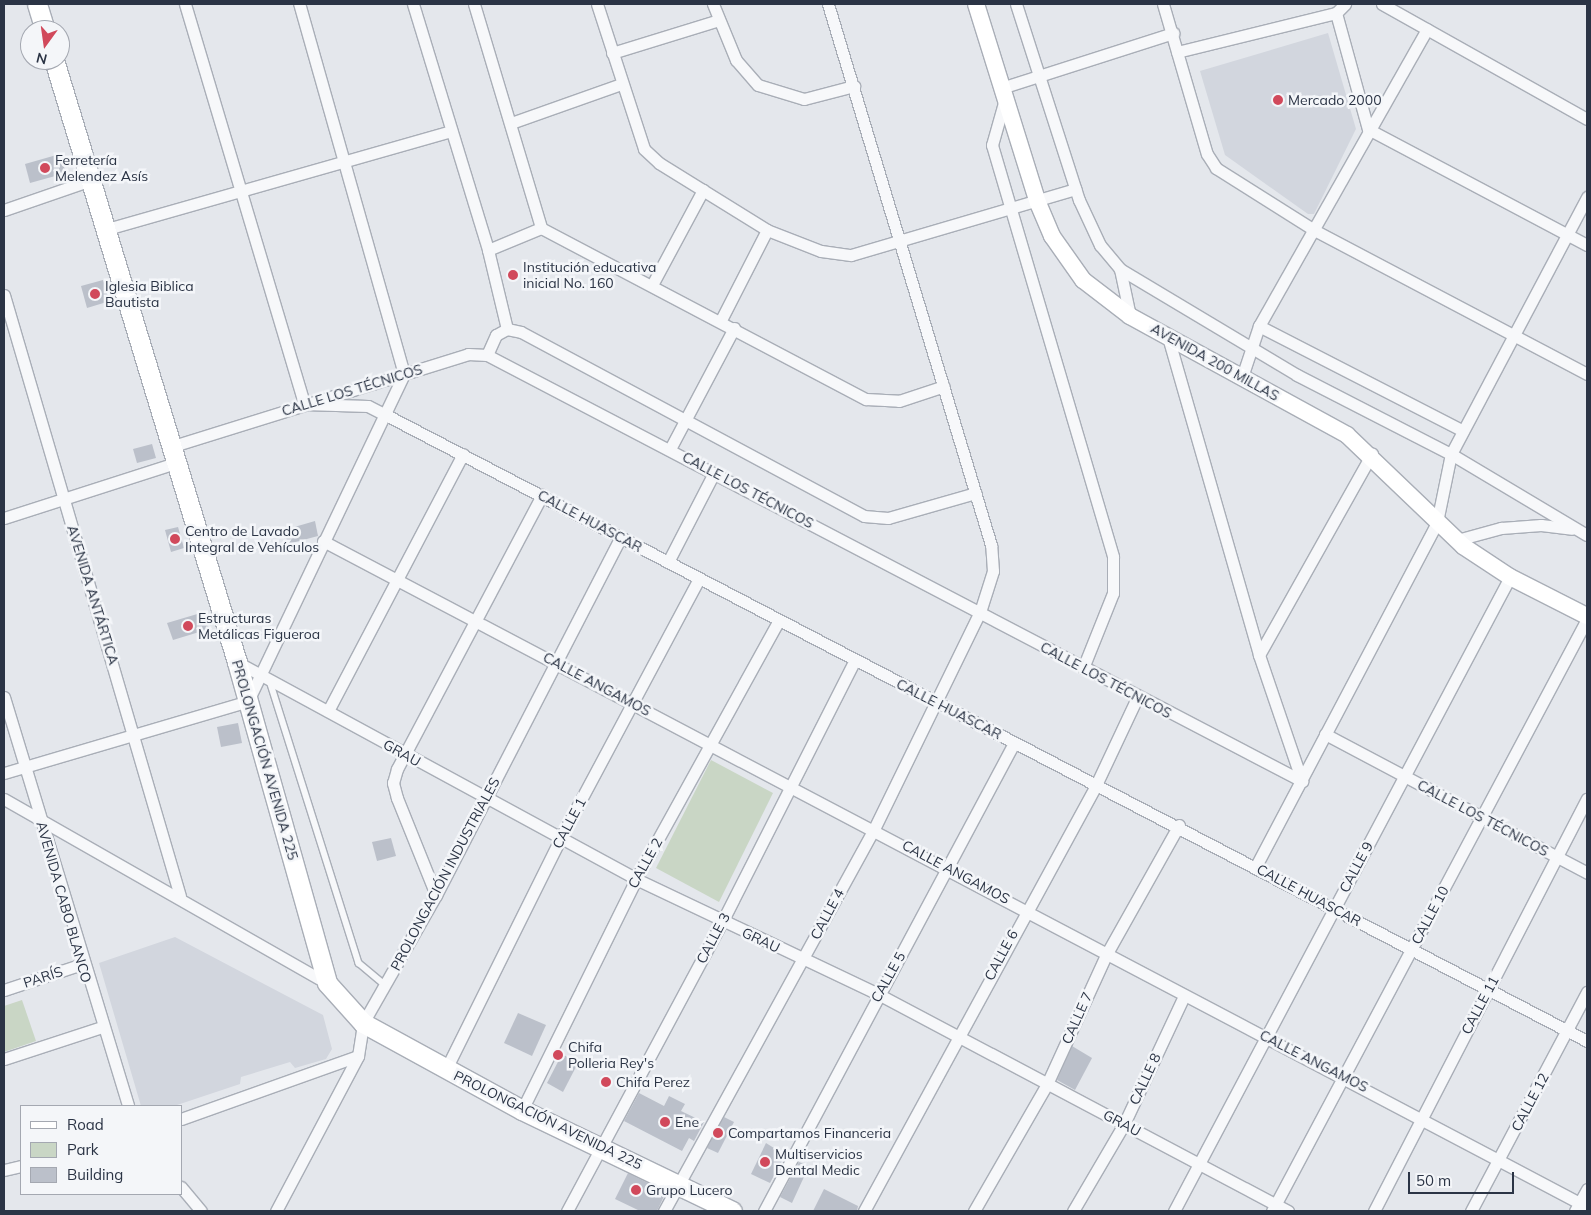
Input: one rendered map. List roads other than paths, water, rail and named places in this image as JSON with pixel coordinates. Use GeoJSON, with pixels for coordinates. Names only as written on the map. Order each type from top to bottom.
{"type":"FeatureCollection","features":[{"type":"Feature","properties":{"kind":"main road"},"geometry":{"type":"LineString","coordinates":[[37,4],[42,20]]}},
{"type":"Feature","properties":{"kind":"main road","name":"AVENIDA 200 MILLAS"},"geometry":{"type":"LineString","coordinates":[[976,4],[1038,203],[1052,236],[1078,274],[1130,316],[1347,435],[1372,454],[1437,522],[1457,540],[1510,577],[1587,618]]}},
{"type":"Feature","properties":{"kind":"main road","name":"PROLONGACIÓN AVENIDA 225"},"geometry":{"type":"LineString","coordinates":[[57,70],[107,229],[173,455],[237,662],[327,982],[362,1023],[522,1110],[732,1211]]}},
{"type":"Feature","properties":{"kind":"street"},"geometry":{"type":"LineString","coordinates":[[185,4],[239,191],[304,404]]}},
{"type":"Feature","properties":{"kind":"street"},"geometry":{"type":"LineString","coordinates":[[4,773],[136,736],[248,701],[264,676],[322,541],[388,416],[404,374],[299,4]]}},
{"type":"Feature","properties":{"kind":"street"},"geometry":{"type":"LineString","coordinates":[[413,4],[450,131],[488,250],[507,329]]}},
{"type":"Feature","properties":{"kind":"street"},"geometry":{"type":"LineString","coordinates":[[474,4],[541,228],[721,320],[866,399],[899,402],[944,386]]}},
{"type":"Feature","properties":{"kind":"street"},"geometry":{"type":"LineString","coordinates":[[597,4],[621,84],[644,149],[703,190],[767,230],[834,254],[902,240],[1012,208],[1038,203],[1075,189]]}},
{"type":"Feature","properties":{"kind":"street"},"geometry":{"type":"LineString","coordinates":[[713,4],[736,60],[758,85],[804,99],[854,86]]}},
{"type":"Feature","properties":{"kind":"street","name":"CALLE 4"},"geometry":{"type":"LineString","coordinates":[[664,1211],[874,828],[935,700],[980,612],[993,571],[991,545],[976,493],[902,240],[828,4]]}},
{"type":"Feature","properties":{"kind":"street"},"geometry":{"type":"LineString","coordinates":[[1016,4],[1075,189],[1100,245],[1120,269],[1250,348],[1451,454],[1587,535]]}},
{"type":"Feature","properties":{"kind":"street"},"geometry":{"type":"LineString","coordinates":[[1163,4],[1207,154],[1216,168],[1314,230],[1587,374]]}},
{"type":"Feature","properties":{"kind":"street"},"geometry":{"type":"LineString","coordinates":[[1178,52],[1336,13],[1345,4]]}},
{"type":"Feature","properties":{"kind":"street"},"geometry":{"type":"LineString","coordinates":[[1382,4],[1587,119]]}},
{"type":"Feature","properties":{"kind":"street"},"geometry":{"type":"LineString","coordinates":[[1336,13],[1368,129],[1587,245]]}},
{"type":"Feature","properties":{"kind":"street"},"geometry":{"type":"LineString","coordinates":[[612,53],[719,20]]}},
{"type":"Feature","properties":{"kind":"street"},"geometry":{"type":"LineString","coordinates":[[1242,377],[1258,326],[1314,230],[1368,129],[1427,29]]}},
{"type":"Feature","properties":{"kind":"street"},"geometry":{"type":"LineString","coordinates":[[1083,668],[1113,593],[1113,557],[992,145],[1003,94],[1039,76],[1172,33]]}},
{"type":"Feature","properties":{"kind":"street"},"geometry":{"type":"LineString","coordinates":[[511,123],[621,84]]}},
{"type":"Feature","properties":{"kind":"street"},"geometry":{"type":"LineString","coordinates":[[107,229],[342,160],[450,131]]}},
{"type":"Feature","properties":{"kind":"street"},"geometry":{"type":"LineString","coordinates":[[4,210],[91,180]]}},
{"type":"Feature","properties":{"kind":"street"},"geometry":{"type":"LineString","coordinates":[[652,285],[703,190]]}},
{"type":"Feature","properties":{"kind":"street"},"geometry":{"type":"LineString","coordinates":[[1256,866],[1437,522],[1451,454],[1569,235],[1587,197]]}},
{"type":"Feature","properties":{"kind":"street"},"geometry":{"type":"LineString","coordinates":[[488,250],[541,228]]}},
{"type":"Feature","properties":{"kind":"street"},"geometry":{"type":"LineString","coordinates":[[721,320],[767,230]]}},
{"type":"Feature","properties":{"kind":"street"},"geometry":{"type":"LineString","coordinates":[[1120,269],[1130,316]]}},
{"type":"Feature","properties":{"kind":"street","name":"AVENIDA ANTÁRTICA"},"geometry":{"type":"LineString","coordinates":[[4,295],[136,736],[180,896]]}},
{"type":"Feature","properties":{"kind":"street"},"geometry":{"type":"LineString","coordinates":[[1258,326],[1463,431]]}},
{"type":"Feature","properties":{"kind":"street"},"geometry":{"type":"LineString","coordinates":[[670,449],[734,328]]}},
{"type":"Feature","properties":{"kind":"street"},"geometry":{"type":"LineString","coordinates":[[487,355],[496,335],[507,329],[521,332],[876,520],[976,493]]}},
{"type":"Feature","properties":{"kind":"street"},"geometry":{"type":"LineString","coordinates":[[1168,337],[1259,655],[1302,781]]}},
{"type":"Feature","properties":{"kind":"street","name":"CALLE LOS TÉCNICOS"},"geometry":{"type":"LineString","coordinates":[[4,518],[64,498],[304,404],[468,354],[487,355],[980,612],[1137,698],[1302,781]]}},
{"type":"Feature","properties":{"kind":"street","name":"CALLE HUASCAR"},"geometry":{"type":"LineString","coordinates":[[304,404],[368,406],[542,495],[854,662],[935,700],[1014,743],[1179,825],[1587,1042]]}},
{"type":"Feature","properties":{"kind":"street"},"geometry":{"type":"LineString","coordinates":[[328,711],[394,578],[463,454]]}},
{"type":"Feature","properties":{"kind":"street"},"geometry":{"type":"LineString","coordinates":[[1259,655],[1372,454]]}},
{"type":"Feature","properties":{"kind":"street"},"geometry":{"type":"LineString","coordinates":[[668,562],[714,473]]}},
{"type":"Feature","properties":{"kind":"street"},"geometry":{"type":"LineString","coordinates":[[436,895],[393,784],[473,620],[542,495]]}},
{"type":"Feature","properties":{"kind":"street"},"geometry":{"type":"LineString","coordinates":[[1457,540],[1501,528],[1541,525],[1577,530]]}},
{"type":"Feature","properties":{"kind":"street","name":"PROLONGACIÓN INDUSTRIALES"},"geometry":{"type":"LineString","coordinates":[[276,1211],[358,1056],[362,1023],[386,985],[436,895],[487,798],[554,662],[620,538]]}},
{"type":"Feature","properties":{"kind":"street","name":"CALLE ANGAMOS"},"geometry":{"type":"LineString","coordinates":[[322,541],[712,744],[788,788],[874,828],[1026,908],[1106,955],[1184,996],[1421,1116],[1499,1158],[1581,1207]]}},
{"type":"Feature","properties":{"kind":"street","name":"CALLE 9"},"geometry":{"type":"LineString","coordinates":[[1174,1211],[1200,1164],[1264,1036],[1510,577]]}},
{"type":"Feature","properties":{"kind":"street","name":"CALLE 1"},"geometry":{"type":"LineString","coordinates":[[446,1069],[561,837],[634,704],[699,579]]}},
{"type":"Feature","properties":{"kind":"street","name":"CALLE 10"},"geometry":{"type":"LineString","coordinates":[[1273,1208],[1587,618]]}},
{"type":"Feature","properties":{"kind":"street","name":"CALLE 2"},"geometry":{"type":"LineString","coordinates":[[522,1110],[636,879],[778,622]]}},
{"type":"Feature","properties":{"kind":"street","name":"GRAU"},"geometry":{"type":"LineString","coordinates":[[237,662],[406,756],[561,837],[636,879],[722,922],[878,994],[1200,1164],[1273,1208],[1288,1211]]}},
{"type":"Feature","properties":{"kind":"street","name":"CALLE 3"},"geometry":{"type":"LineString","coordinates":[[567,1211],[722,922],[788,788],[854,662]]}},
{"type":"Feature","properties":{"kind":"street","name":"AVENIDA CABO BLANCO"},"geometry":{"type":"LineString","coordinates":[[4,697],[82,964],[128,1105]]}},
{"type":"Feature","properties":{"kind":"street","name":"CALLE 6"},"geometry":{"type":"LineString","coordinates":[[864,1211],[1026,908],[1096,785],[1137,698]]}},
{"type":"Feature","properties":{"kind":"street","name":"CALLE LOS TÉCNICOS"},"geometry":{"type":"LineString","coordinates":[[1325,734],[1587,873]]}},
{"type":"Feature","properties":{"kind":"street","name":"CALLE 5"},"geometry":{"type":"LineString","coordinates":[[764,1211],[878,994],[1014,743]]}},
{"type":"Feature","properties":{"kind":"street"},"geometry":{"type":"LineString","coordinates":[[4,799],[40,821],[180,896],[327,982]]}},
{"type":"Feature","properties":{"kind":"street","name":"CALLE 11"},"geometry":{"type":"LineString","coordinates":[[1374,1211],[1421,1116],[1489,989],[1555,856],[1587,799]]}},
{"type":"Feature","properties":{"kind":"street","name":"CALLE 7"},"geometry":{"type":"LineString","coordinates":[[974,1211],[1047,1084],[1106,955],[1179,825]]}},
{"type":"Feature","properties":{"kind":"street","name":"PARÍS"},"geometry":{"type":"LineString","coordinates":[[4,990],[82,964]]}},
{"type":"Feature","properties":{"kind":"street","name":"CALLE 12"},"geometry":{"type":"LineString","coordinates":[[1472,1211],[1587,992]]}},
{"type":"Feature","properties":{"kind":"street","name":"CALLE 8"},"geometry":{"type":"LineString","coordinates":[[1073,1211],[1124,1124],[1184,996]]}},
{"type":"Feature","properties":{"kind":"street"},"geometry":{"type":"LineString","coordinates":[[4,1059],[102,1028]]}},
{"type":"Feature","properties":{"kind":"street"},"geometry":{"type":"LineString","coordinates":[[182,1119],[358,1056]]}},
{"type":"Feature","properties":{"kind":"street"},"geometry":{"type":"LineString","coordinates":[[4,1170],[20,1166]]}},
{"type":"Feature","properties":{"kind":"street"},"geometry":{"type":"LineString","coordinates":[[182,1188],[202,1211]]}},
{"type":"Feature","properties":{"kind":"street"},"geometry":{"type":"LineString","coordinates":[[1581,1207],[1587,1189]]}},
{"type":"Feature","properties":{"kind":"lane"},"geometry":{"type":"LineString","coordinates":[[264,676],[359,963],[386,985]]}},
{"type":"Feature","properties":{"kind":"place","name":"Mercado 2000"},"geometry":{"type":"Point","coordinates":[1278,100]}},
{"type":"Feature","properties":{"kind":"place","name":"Ferretería Melendez Asís"},"geometry":{"type":"Point","coordinates":[45,168]}},
{"type":"Feature","properties":{"kind":"place","name":"Institución educativa inicial No. 160"},"geometry":{"type":"Point","coordinates":[513,275]}},
{"type":"Feature","properties":{"kind":"place","name":"Iglesia Biblica Bautista"},"geometry":{"type":"Point","coordinates":[95,294]}},
{"type":"Feature","properties":{"kind":"place","name":"Centro de Lavado Integral de Vehículos"},"geometry":{"type":"Point","coordinates":[175,539]}},
{"type":"Feature","properties":{"kind":"place","name":"Estructuras Metálicas Figueroa"},"geometry":{"type":"Point","coordinates":[188,626]}},
{"type":"Feature","properties":{"kind":"place","name":"Chifa Polleria Rey's"},"geometry":{"type":"Point","coordinates":[558,1055]}},
{"type":"Feature","properties":{"kind":"place","name":"Chifa Perez"},"geometry":{"type":"Point","coordinates":[606,1082]}},
{"type":"Feature","properties":{"kind":"place","name":"Ene"},"geometry":{"type":"Point","coordinates":[665,1122]}},
{"type":"Feature","properties":{"kind":"place","name":"Compartamos Financeria"},"geometry":{"type":"Point","coordinates":[718,1133]}},
{"type":"Feature","properties":{"kind":"place","name":"Multiservicios Dental Medic"},"geometry":{"type":"Point","coordinates":[765,1162]}},
{"type":"Feature","properties":{"kind":"place","name":"Grupo Lucero"},"geometry":{"type":"Point","coordinates":[636,1190]}}]}
